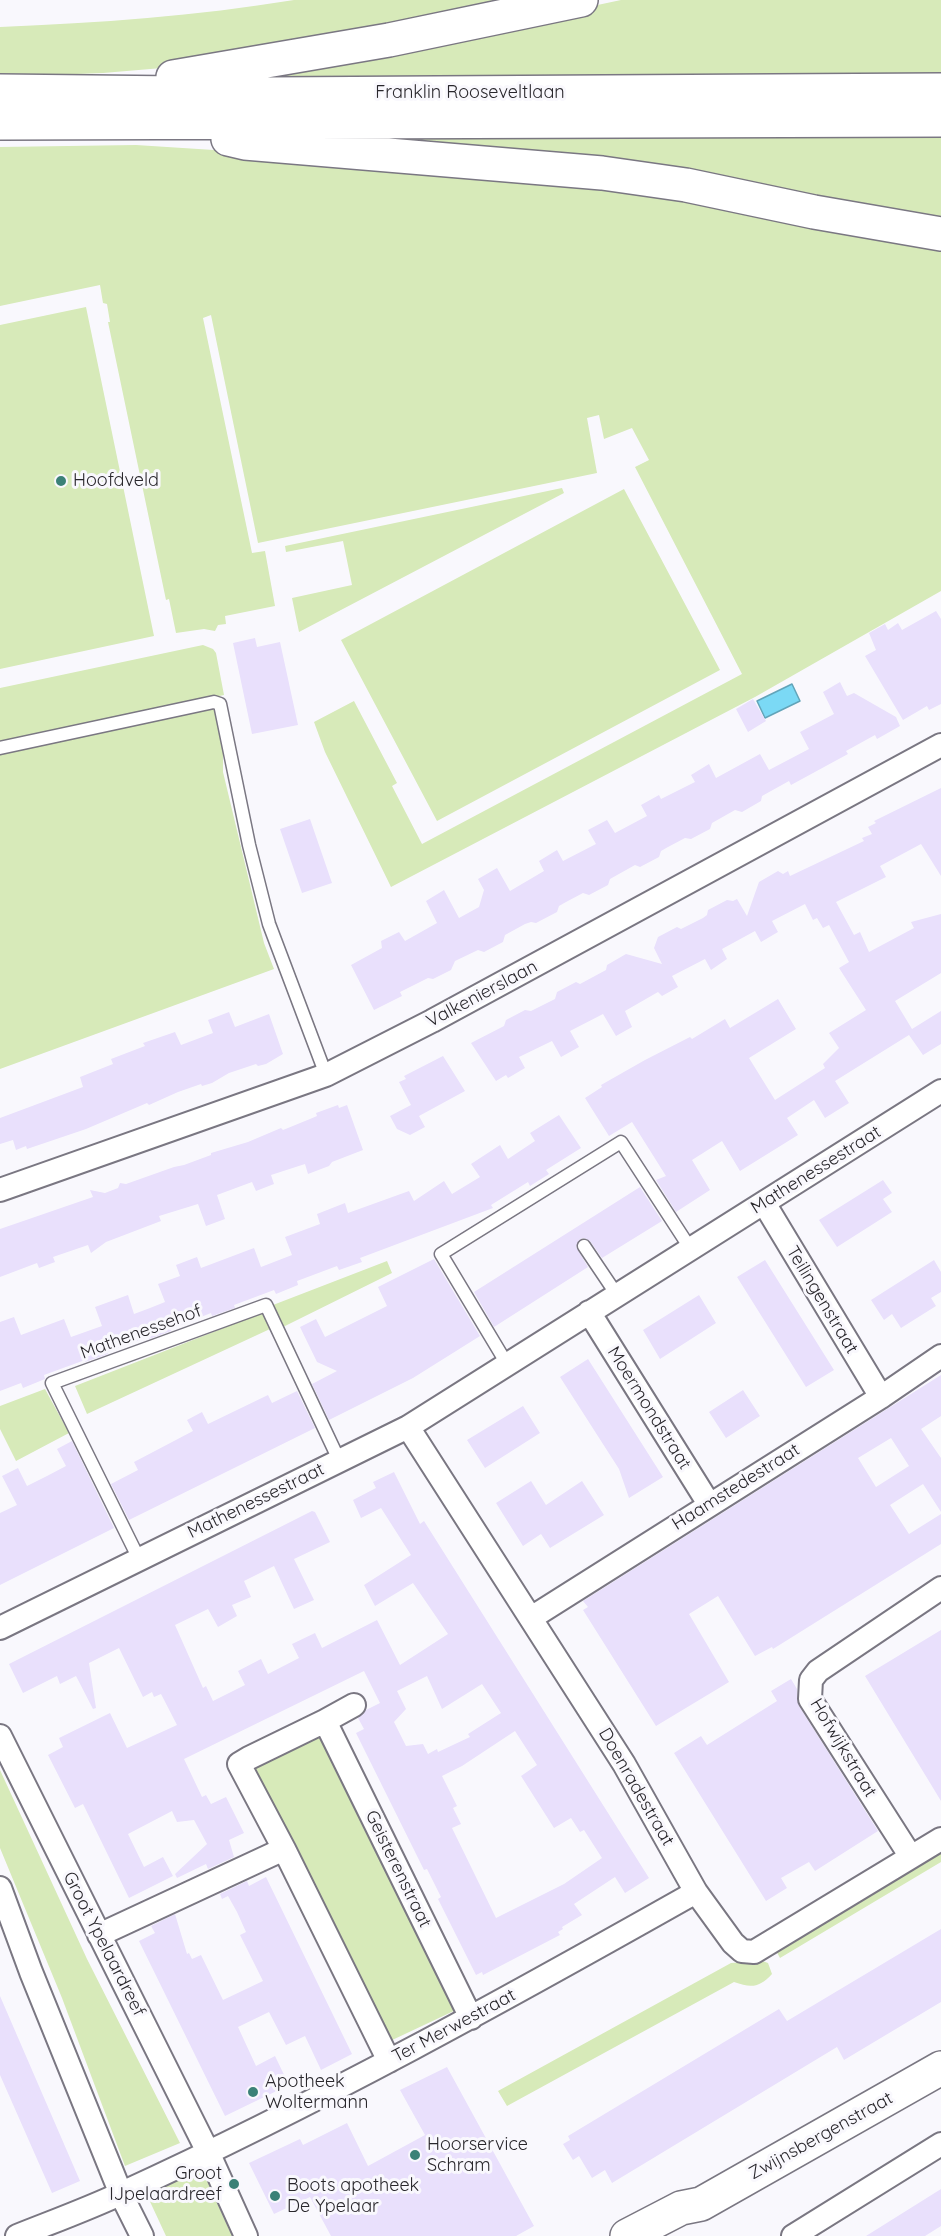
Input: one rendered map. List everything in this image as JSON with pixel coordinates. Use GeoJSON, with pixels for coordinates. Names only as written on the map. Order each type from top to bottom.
{"type":"FeatureCollection","features":[{"type":"Feature","properties":{"kind":"main road"},"geometry":{"type":"LineString","coordinates":[[0,91],[185,76],[389,40],[581,0]]}},
{"type":"Feature","properties":{"kind":"main road","name":"Franklin Rooseveltlaan"},"geometry":{"type":"LineString","coordinates":[[0,91],[270,94],[941,90]]}},
{"type":"Feature","properties":{"kind":"main road","name":"Franklin Rooseveltlaan"},"geometry":{"type":"LineString","coordinates":[[0,123],[941,120]]}},
{"type":"Feature","properties":{"kind":"main road"},"geometry":{"type":"LineString","coordinates":[[156,123],[245,143],[602,173],[686,185],[941,234]]}},
{"type":"Feature","properties":{"kind":"main road","name":"Zwijnsbergenstraat"},"geometry":{"type":"LineString","coordinates":[[627,2236],[681,2208],[701,2204],[941,2068]]}},
{"type":"Feature","properties":{"kind":"main road","name":"Zwijnsbergenstraat"},"geometry":{"type":"LineString","coordinates":[[660,2236],[689,2219],[701,2204]]}},
{"type":"Feature","properties":{"kind":"street","name":"Valkenierslaan"},"geometry":{"type":"LineString","coordinates":[[0,1190],[326,1076],[432,1021],[941,745]]}},
{"type":"Feature","properties":{"kind":"street","name":"Mathenessestraat"},"geometry":{"type":"LineString","coordinates":[[0,1629],[408,1427],[941,1091]]}},
{"type":"Feature","properties":{"kind":"street","name":"Teilingenstraat"},"geometry":{"type":"LineString","coordinates":[[764,1203],[881,1397]]}},
{"type":"Feature","properties":{"kind":"street","name":"Moermondstraat"},"geometry":{"type":"LineString","coordinates":[[589,1312],[709,1504]]}},
{"type":"Feature","properties":{"kind":"street","name":"Haamstedestraat"},"geometry":{"type":"LineString","coordinates":[[531,1617],[881,1397],[941,1356]]}},
{"type":"Feature","properties":{"kind":"street","name":"Doenradestraat"},"geometry":{"type":"LineString","coordinates":[[408,1427],[624,1764],[696,1892],[733,1943],[742,1951],[754,1952],[941,1839]]}},
{"type":"Feature","properties":{"kind":"street","name":"Hofwijkstraat"},"geometry":{"type":"LineString","coordinates":[[911,1857],[810,1699],[811,1680],[818,1671],[941,1588]]}},
{"type":"Feature","properties":{"kind":"street"},"geometry":{"type":"LineString","coordinates":[[354,1705],[230,1768],[284,1849],[389,2061]]}},
{"type":"Feature","properties":{"kind":"street","name":"Geisterenstraat"},"geometry":{"type":"LineString","coordinates":[[325,1721],[471,2018]]}},
{"type":"Feature","properties":{"kind":"street","name":"Groot Ypelaardreef"},"geometry":{"type":"LineString","coordinates":[[0,1736],[208,2152],[246,2236]]}},
{"type":"Feature","properties":{"kind":"street"},"geometry":{"type":"LineString","coordinates":[[99,1935],[284,1849]]}},
{"type":"Feature","properties":{"kind":"street"},"geometry":{"type":"LineString","coordinates":[[0,1888],[31,1972],[120,2194],[142,2236]]}},
{"type":"Feature","properties":{"kind":"street","name":"Ter Merwestraat"},"geometry":{"type":"LineString","coordinates":[[208,2152],[471,2018],[696,1892]]}},
{"type":"Feature","properties":{"kind":"street"},"geometry":{"type":"LineString","coordinates":[[793,2236],[941,2144]]}},
{"type":"Feature","properties":{"kind":"street"},"geometry":{"type":"LineString","coordinates":[[17,2236],[120,2194],[208,2152]]}},
{"type":"Feature","properties":{"kind":"lane"},"geometry":{"type":"LineString","coordinates":[[0,748],[214,702],[220,704],[249,845],[269,924],[326,1076]]}},
{"type":"Feature","properties":{"kind":"lane"},"geometry":{"type":"LineString","coordinates":[[507,1364],[441,1254],[621,1142],[690,1248]]}},
{"type":"Feature","properties":{"kind":"lane"},"geometry":{"type":"LineString","coordinates":[[584,1246],[617,1295]]}},
{"type":"Feature","properties":{"kind":"lane","name":"Mathenessehof"},"geometry":{"type":"LineString","coordinates":[[139,1559],[52,1383],[266,1305],[339,1460]]}},
{"type":"Feature","properties":{"kind":"green space"},"geometry":{"type":"Polygon","coordinates":[[[294,0],[538,0],[186,66],[103,73],[0,77],[0,27],[147,18],[294,0]]]}},
{"type":"Feature","properties":{"kind":"green space"},"geometry":{"type":"Polygon","coordinates":[[[621,0],[941,0],[941,80],[182,86],[391,49],[621,0]]]}},
{"type":"Feature","properties":{"kind":"green space"},"geometry":{"type":"Polygon","coordinates":[[[941,130],[941,222],[325,135],[941,130]]]}},
{"type":"Feature","properties":{"kind":"green space"},"geometry":{"type":"Polygon","coordinates":[[[136,145],[245,152],[599,184],[941,246],[941,591],[755,697],[391,887],[325,752],[314,722],[354,701],[397,783],[392,786],[422,844],[742,674],[635,467],[649,460],[632,428],[604,439],[599,415],[587,418],[597,473],[258,543],[211,315],[203,318],[252,553],[265,551],[275,606],[225,616],[226,624],[218,625],[215,631],[204,629],[176,633],[169,599],[166,600],[108,322],[110,322],[107,304],[103,303],[100,285],[0,306],[0,147],[136,145]]]}},
{"type":"Feature","properties":{"kind":"green space","name":"Hoofdveld"},"geometry":{"type":"Polygon","coordinates":[[[86,307],[154,636],[0,669],[0,325],[86,307]]]}},
{"type":"Feature","properties":{"kind":"green space"},"geometry":{"type":"Polygon","coordinates":[[[562,488],[564,493],[299,632],[292,598],[352,585],[343,541],[286,552],[285,546],[562,488]]]}},
{"type":"Feature","properties":{"kind":"green space"},"geometry":{"type":"Polygon","coordinates":[[[624,489],[720,670],[437,821],[341,640],[624,489]]]}},
{"type":"Feature","properties":{"kind":"green space"},"geometry":{"type":"Polygon","coordinates":[[[203,645],[213,649],[216,653],[224,695],[0,743],[0,688],[203,645]]]}},
{"type":"Feature","properties":{"kind":"green space"},"geometry":{"type":"Polygon","coordinates":[[[212,708],[216,711],[223,740],[223,772],[264,943],[274,969],[0,1069],[0,753],[212,708]]]}},
{"type":"Feature","properties":{"kind":"green space"},"geometry":{"type":"Polygon","coordinates":[[[387,1261],[392,1273],[283,1327],[273,1305],[387,1261]]]}},
{"type":"Feature","properties":{"kind":"green space"},"geometry":{"type":"Polygon","coordinates":[[[262,1313],[270,1329],[87,1414],[75,1386],[262,1313]]]}},
{"type":"Feature","properties":{"kind":"green space"},"geometry":{"type":"Polygon","coordinates":[[[45,1389],[69,1433],[16,1461],[0,1429],[0,1406],[45,1389]]]}},
{"type":"Feature","properties":{"kind":"green space"},"geometry":{"type":"Polygon","coordinates":[[[320,1732],[458,2009],[388,2042],[248,1767],[320,1732]]]}},
{"type":"Feature","properties":{"kind":"green space"},"geometry":{"type":"Polygon","coordinates":[[[0,1770],[87,1959],[180,2143],[125,2166],[62,1998],[0,1848],[0,1770]]]}},
{"type":"Feature","properties":{"kind":"green space"},"geometry":{"type":"Polygon","coordinates":[[[941,1847],[941,1862],[780,1958],[774,1947],[941,1847]]]}},
{"type":"Feature","properties":{"kind":"green space"},"geometry":{"type":"Polygon","coordinates":[[[757,1959],[768,1963],[772,1974],[763,1982],[750,1986],[734,1982],[507,2106],[498,2091],[731,1963],[757,1959]]]}},
{"type":"Feature","properties":{"kind":"green space"},"geometry":{"type":"Polygon","coordinates":[[[201,2167],[232,2236],[166,2236],[146,2193],[201,2167]]]}},
{"type":"Feature","properties":{"kind":"water"},"geometry":{"type":"Polygon","coordinates":[[[792,684],[800,701],[765,718],[757,701],[792,684]]]}},
{"type":"Feature","properties":{"kind":"building"},"geometry":{"type":"Polygon","coordinates":[[[936,611],[941,619],[941,704],[929,710],[927,706],[903,720],[865,656],[876,650],[869,633],[885,624],[888,630],[898,623],[902,630],[936,611]]]}},
{"type":"Feature","properties":{"kind":"building"},"geometry":{"type":"Polygon","coordinates":[[[255,638],[257,647],[280,642],[298,725],[252,734],[233,643],[255,638]]]}},
{"type":"Feature","properties":{"kind":"building"},"geometry":{"type":"Polygon","coordinates":[[[840,682],[847,696],[854,693],[896,717],[900,726],[877,739],[875,735],[846,751],[848,754],[791,785],[789,781],[762,796],[761,801],[742,812],[735,810],[712,823],[710,829],[691,839],[685,838],[661,851],[659,857],[640,867],[635,865],[610,879],[608,885],[589,895],[583,893],[559,906],[557,912],[536,923],[525,924],[505,935],[503,942],[484,952],[478,950],[455,961],[451,970],[400,992],[402,996],[374,1010],[351,965],[382,948],[381,941],[399,932],[405,941],[437,923],[426,901],[444,890],[459,918],[479,907],[484,890],[478,879],[497,868],[510,891],[544,871],[539,861],[557,850],[563,861],[596,844],[588,830],[607,820],[615,833],[647,816],[641,805],[659,795],[661,799],[695,782],[691,775],[709,764],[716,778],[760,754],[769,770],[809,749],[800,732],[834,714],[823,692],[840,682]]]}},
{"type":"Feature","properties":{"kind":"building"},"geometry":{"type":"Polygon","coordinates":[[[753,699],[766,721],[748,732],[736,709],[753,699]]]}},
{"type":"Feature","properties":{"kind":"building"},"geometry":{"type":"Polygon","coordinates":[[[941,788],[941,876],[921,844],[880,866],[886,877],[836,902],[854,935],[860,932],[869,952],[914,928],[911,922],[941,914],[941,973],[895,1001],[912,1029],[941,1011],[941,1044],[923,1055],[909,1035],[835,1081],[849,1103],[825,1118],[814,1100],[787,1118],[798,1135],[740,1171],[722,1141],[692,1160],[710,1190],[676,1212],[656,1180],[666,1176],[632,1122],[609,1136],[585,1098],[602,1087],[601,1085],[645,1060],[690,1037],[692,1039],[725,1019],[730,1028],[778,999],[796,1029],[749,1058],[775,1100],[825,1068],[823,1064],[839,1048],[829,1033],[866,1010],[839,968],[849,962],[829,925],[823,928],[817,918],[813,920],[805,904],[772,921],[778,932],[761,942],[755,931],[722,949],[727,959],[711,970],[705,959],[672,976],[678,987],[662,996],[658,992],[625,1011],[632,1027],[616,1036],[603,1014],[570,1031],[579,1047],[561,1057],[552,1041],[519,1057],[525,1068],[508,1078],[506,1075],[496,1081],[471,1043],[504,1026],[506,1020],[525,1010],[531,1011],[555,999],[557,992],[576,982],[580,984],[606,970],[607,965],[626,954],[662,964],[654,948],[658,937],[677,927],[681,929],[703,918],[707,915],[708,910],[727,900],[737,899],[747,916],[759,882],[778,871],[783,874],[788,871],[790,876],[864,841],[862,838],[872,834],[868,827],[876,823],[874,821],[941,788]]]}},
{"type":"Feature","properties":{"kind":"building"},"geometry":{"type":"Polygon","coordinates":[[[310,819],[332,883],[302,893],[280,829],[310,819]]]}},
{"type":"Feature","properties":{"kind":"building"},"geometry":{"type":"Polygon","coordinates":[[[229,1012],[235,1027],[269,1014],[283,1054],[266,1064],[258,1066],[256,1064],[229,1073],[212,1083],[202,1086],[201,1084],[178,1092],[149,1105],[147,1103],[86,1129],[27,1149],[26,1146],[16,1150],[13,1140],[0,1144],[0,1118],[83,1087],[80,1077],[113,1064],[111,1059],[145,1046],[143,1043],[175,1032],[181,1045],[213,1033],[208,1020],[229,1012]]]}},
{"type":"Feature","properties":{"kind":"building"},"geometry":{"type":"Polygon","coordinates":[[[443,1056],[465,1091],[419,1116],[425,1127],[410,1135],[397,1129],[390,1116],[411,1105],[399,1082],[406,1079],[404,1076],[443,1056]]]}},
{"type":"Feature","properties":{"kind":"building"},"geometry":{"type":"Polygon","coordinates":[[[338,1105],[339,1108],[347,1105],[363,1150],[308,1174],[305,1164],[271,1175],[274,1184],[256,1191],[252,1182],[217,1195],[225,1219],[206,1226],[198,1204],[159,1216],[161,1221],[106,1242],[91,1253],[88,1245],[53,1257],[55,1262],[39,1268],[37,1263],[0,1277],[0,1229],[93,1197],[90,1190],[105,1193],[118,1188],[120,1183],[126,1184],[248,1142],[281,1128],[283,1130],[317,1116],[316,1113],[338,1105]]]}},
{"type":"Feature","properties":{"kind":"building"},"geometry":{"type":"Polygon","coordinates":[[[559,1115],[581,1148],[546,1170],[549,1174],[530,1186],[528,1182],[491,1205],[493,1208],[360,1258],[362,1262],[339,1270],[337,1266],[297,1281],[298,1285],[276,1294],[274,1290],[234,1305],[235,1308],[212,1316],[211,1313],[171,1329],[171,1331],[149,1339],[148,1337],[107,1352],[108,1354],[44,1375],[45,1379],[23,1388],[21,1383],[0,1391],[0,1322],[14,1317],[21,1335],[64,1319],[71,1337],[102,1326],[95,1307],[128,1295],[134,1314],[165,1302],[158,1284],[180,1276],[176,1265],[197,1257],[201,1268],[254,1248],[261,1267],[292,1255],[285,1237],[320,1224],[317,1214],[345,1203],[348,1213],[409,1191],[414,1201],[444,1181],[452,1194],[480,1177],[471,1164],[500,1145],[508,1159],[535,1141],[530,1133],[559,1115]]]}},
{"type":"Feature","properties":{"kind":"building"},"geometry":{"type":"Polygon","coordinates":[[[883,1180],[892,1193],[883,1199],[892,1212],[837,1247],[819,1220],[883,1180]]]}},
{"type":"Feature","properties":{"kind":"building"},"geometry":{"type":"Polygon","coordinates":[[[640,1187],[662,1221],[602,1258],[590,1241],[580,1239],[576,1247],[588,1267],[494,1327],[474,1292],[640,1187]]]}},
{"type":"Feature","properties":{"kind":"building"},"geometry":{"type":"Polygon","coordinates":[[[434,1259],[480,1336],[413,1378],[329,1420],[312,1384],[337,1371],[317,1362],[300,1327],[316,1319],[325,1337],[387,1306],[378,1287],[434,1259]]]}},
{"type":"Feature","properties":{"kind":"building"},"geometry":{"type":"Polygon","coordinates":[[[765,1260],[834,1370],[806,1387],[737,1277],[765,1260]]]}},
{"type":"Feature","properties":{"kind":"building"},"geometry":{"type":"Polygon","coordinates":[[[934,1260],[941,1272],[941,1292],[931,1298],[936,1306],[901,1328],[892,1314],[884,1320],[871,1300],[934,1260]]]}},
{"type":"Feature","properties":{"kind":"building"},"geometry":{"type":"Polygon","coordinates":[[[699,1295],[716,1323],[660,1359],[643,1330],[699,1295]]]}},
{"type":"Feature","properties":{"kind":"building"},"geometry":{"type":"Polygon","coordinates":[[[588,1359],[663,1477],[629,1498],[619,1469],[560,1377],[588,1359]]]}},
{"type":"Feature","properties":{"kind":"building"},"geometry":{"type":"Polygon","coordinates":[[[941,1375],[941,1416],[921,1429],[941,1458],[941,1512],[923,1484],[890,1505],[909,1534],[941,1514],[941,1544],[773,1649],[772,1647],[755,1656],[718,1596],[689,1614],[729,1682],[656,1726],[583,1610],[588,1607],[583,1601],[941,1375]],[[891,1438],[858,1458],[876,1487],[909,1466],[891,1438]]]}},
{"type":"Feature","properties":{"kind":"building"},"geometry":{"type":"Polygon","coordinates":[[[743,1390],[760,1416],[726,1438],[709,1412],[743,1390]]]}},
{"type":"Feature","properties":{"kind":"building"},"geometry":{"type":"Polygon","coordinates":[[[297,1391],[315,1428],[129,1520],[111,1484],[138,1470],[134,1462],[193,1431],[187,1420],[202,1412],[208,1424],[268,1395],[272,1403],[297,1391]]]}},
{"type":"Feature","properties":{"kind":"building"},"geometry":{"type":"Polygon","coordinates":[[[523,1406],[540,1433],[485,1468],[467,1440],[523,1406]]]}},
{"type":"Feature","properties":{"kind":"building"},"geometry":{"type":"Polygon","coordinates":[[[72,1441],[114,1528],[0,1585],[0,1513],[17,1505],[2,1476],[18,1468],[27,1486],[47,1476],[66,1466],[57,1449],[72,1441]]]}},
{"type":"Feature","properties":{"kind":"building"},"geometry":{"type":"Polygon","coordinates":[[[394,1472],[420,1524],[424,1521],[649,1878],[625,1893],[615,1877],[574,1904],[582,1915],[562,1927],[563,1929],[558,1932],[560,1935],[483,1975],[482,1972],[476,1975],[438,1899],[441,1897],[427,1869],[424,1870],[356,1733],[364,1729],[358,1718],[366,1710],[380,1703],[364,1671],[184,1759],[202,1797],[206,1795],[211,1804],[226,1797],[244,1833],[229,1840],[234,1857],[208,1869],[206,1864],[177,1878],[175,1874],[207,1844],[194,1820],[177,1822],[172,1811],[128,1834],[144,1867],[163,1857],[173,1876],[129,1898],[83,1804],[75,1808],[48,1755],[63,1747],[59,1738],[110,1713],[127,1748],[177,1725],[161,1694],[154,1697],[152,1692],[143,1697],[119,1648],[89,1663],[96,1708],[93,1709],[76,1676],[60,1684],[57,1676],[23,1693],[9,1664],[312,1511],[315,1512],[330,1542],[294,1559],[314,1600],[294,1609],[274,1566],[244,1581],[251,1597],[232,1605],[237,1616],[218,1627],[208,1609],[175,1625],[203,1688],[206,1686],[213,1701],[245,1685],[238,1671],[261,1659],[268,1674],[299,1658],[292,1644],[315,1633],[322,1648],[377,1620],[400,1665],[448,1634],[413,1583],[375,1606],[364,1585],[411,1555],[381,1508],[361,1518],[353,1500],[376,1488],[373,1482],[394,1472]],[[427,1676],[397,1691],[406,1709],[394,1722],[406,1746],[423,1744],[428,1754],[437,1749],[438,1752],[470,1737],[468,1734],[501,1713],[482,1684],[442,1709],[427,1676]],[[515,1731],[462,1766],[442,1776],[457,1806],[453,1808],[461,1824],[452,1828],[496,1918],[564,1884],[602,1858],[584,1830],[580,1832],[571,1818],[554,1828],[521,1776],[537,1765],[515,1731]]]}},
{"type":"Feature","properties":{"kind":"building"},"geometry":{"type":"Polygon","coordinates":[[[531,1481],[546,1505],[582,1481],[604,1515],[550,1548],[541,1534],[523,1546],[496,1503],[531,1481]]]}},
{"type":"Feature","properties":{"kind":"building"},"geometry":{"type":"Polygon","coordinates":[[[941,1630],[941,1801],[865,1676],[941,1630]]]}},
{"type":"Feature","properties":{"kind":"building"},"geometry":{"type":"Polygon","coordinates":[[[791,1679],[797,1689],[799,1706],[878,1831],[815,1871],[809,1862],[781,1878],[787,1888],[766,1901],[674,1753],[701,1736],[707,1745],[777,1701],[771,1691],[791,1679]]]}},
{"type":"Feature","properties":{"kind":"building"},"geometry":{"type":"Polygon","coordinates":[[[266,1877],[352,2054],[321,2070],[305,2036],[286,2045],[269,2012],[238,2027],[256,2066],[275,2056],[289,2085],[225,2116],[139,1941],[155,1933],[151,1926],[175,1914],[187,1954],[189,1953],[192,1959],[201,1955],[223,2000],[263,1981],[240,1935],[246,1932],[237,1912],[228,1896],[222,1899],[220,1894],[247,1881],[249,1886],[266,1877]]]}},
{"type":"Feature","properties":{"kind":"building"},"geometry":{"type":"Polygon","coordinates":[[[941,1929],[941,2002],[844,2060],[837,2047],[612,2183],[605,2170],[592,2178],[579,2156],[573,2160],[563,2144],[570,2140],[568,2136],[779,2009],[787,2021],[941,1929]]]}},
{"type":"Feature","properties":{"kind":"building"},"geometry":{"type":"Polygon","coordinates":[[[0,1996],[80,2181],[52,2193],[0,2075],[0,1996]]]}},
{"type":"Feature","properties":{"kind":"building"},"geometry":{"type":"Polygon","coordinates":[[[447,2067],[534,2226],[516,2236],[331,2236],[310,2197],[274,2214],[249,2163],[300,2139],[303,2145],[347,2123],[368,2166],[425,2135],[400,2090],[447,2067]]]}},
{"type":"Feature","properties":{"kind":"building"},"geometry":{"type":"Polygon","coordinates":[[[941,2189],[941,2226],[925,2236],[866,2236],[941,2189]]]}},
{"type":"Feature","properties":{"kind":"place","name":"Hoofdveld"},"geometry":{"type":"Point","coordinates":[61,481]}},
{"type":"Feature","properties":{"kind":"place","name":"Apotheek Woltermann"},"geometry":{"type":"Point","coordinates":[253,2092]}},
{"type":"Feature","properties":{"kind":"place","name":"Hoorservice Schram"},"geometry":{"type":"Point","coordinates":[415,2155]}},
{"type":"Feature","properties":{"kind":"place","name":"Groot IJpelaardreef"},"geometry":{"type":"Point","coordinates":[234,2184]}},
{"type":"Feature","properties":{"kind":"place","name":"Boots apotheek De Ypelaar"},"geometry":{"type":"Point","coordinates":[275,2196]}}]}
